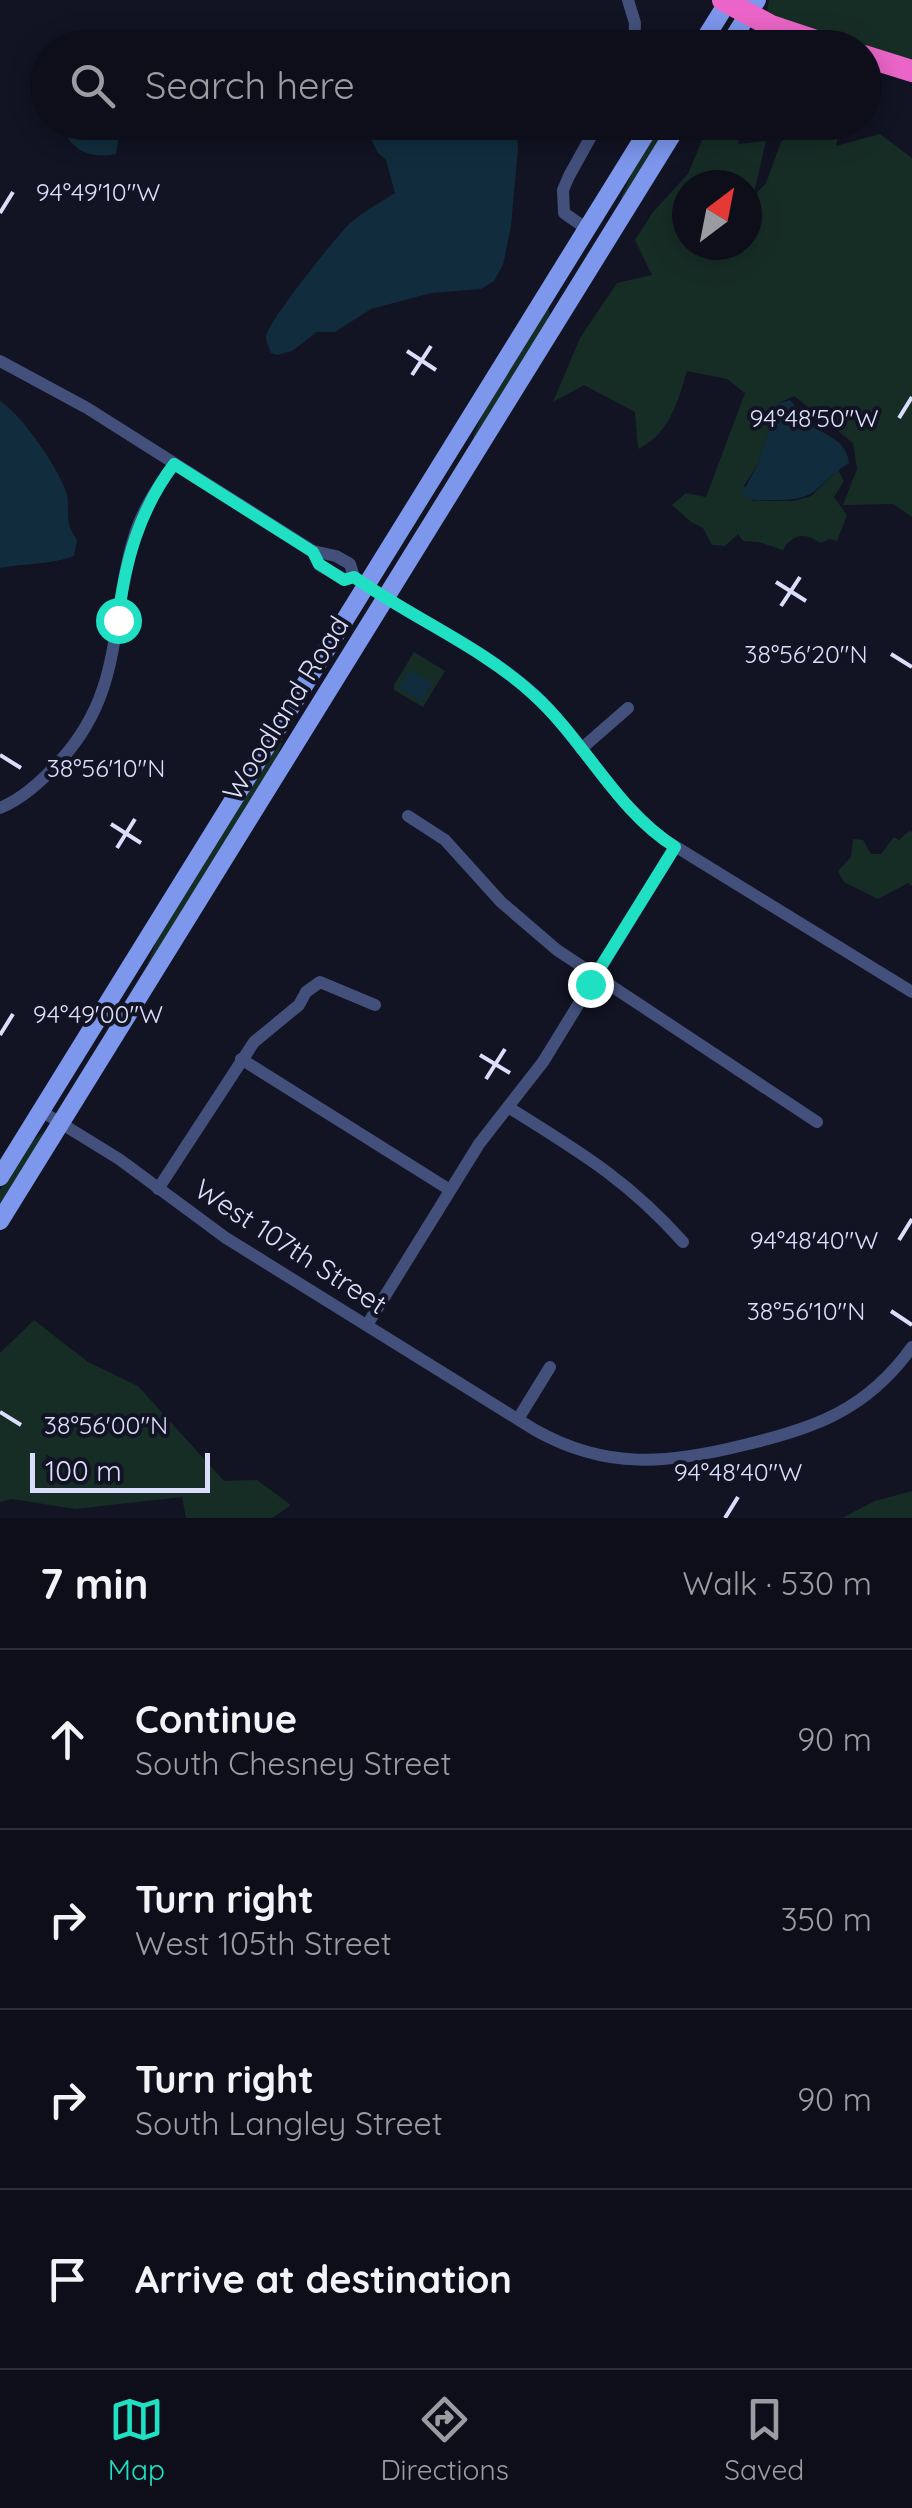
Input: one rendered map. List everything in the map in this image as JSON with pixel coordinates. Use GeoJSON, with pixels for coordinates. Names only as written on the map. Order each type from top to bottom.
{"type":"FeatureCollection","features":[{"type":"Feature","properties":{"kind":"highway"},"geometry":{"type":"LineString","coordinates":[[726,1],[752,8],[771,26],[783,30]]}},
{"type":"Feature","properties":{"kind":"highway"},"geometry":{"type":"LineString","coordinates":[[882,62],[912,72]]}},
{"type":"Feature","properties":{"kind":"main road"},"geometry":{"type":"LineString","coordinates":[[710,30],[726,1]]}},
{"type":"Feature","properties":{"kind":"main road"},"geometry":{"type":"LineString","coordinates":[[738,30],[752,8]]}},
{"type":"Feature","properties":{"kind":"main road","name":"Woodland Road"},"geometry":{"type":"LineString","coordinates":[[0,1177],[360,582],[642,140]]}},
{"type":"Feature","properties":{"kind":"main road","name":"Woodland Road"},"geometry":{"type":"LineString","coordinates":[[0,1221],[669,140]]}},
{"type":"Feature","properties":{"kind":"main road"},"geometry":{"type":"LineString","coordinates":[[567,262],[569,303]]}},
{"type":"Feature","properties":{"kind":"street"},"geometry":{"type":"LineString","coordinates":[[628,0],[634,30]]}},
{"type":"Feature","properties":{"kind":"street"},"geometry":{"type":"LineString","coordinates":[[587,229],[564,213],[564,190],[589,140]]}},
{"type":"Feature","properties":{"kind":"street"},"geometry":{"type":"LineString","coordinates":[[0,361],[87,408],[313,552],[336,556],[350,564],[360,582],[537,697],[653,832],[912,992]]}},
{"type":"Feature","properties":{"kind":"street"},"geometry":{"type":"LineString","coordinates":[[0,808],[29,791],[49,773],[69,751],[100,700],[112,663],[122,592],[137,527],[153,492],[174,464]]}},
{"type":"Feature","properties":{"kind":"street"},"geometry":{"type":"LineString","coordinates":[[581,749],[628,708]]}},
{"type":"Feature","properties":{"kind":"street"},"geometry":{"type":"LineString","coordinates":[[408,816],[445,840],[501,902],[536,933],[817,1122]]}},
{"type":"Feature","properties":{"kind":"street"},"geometry":{"type":"LineString","coordinates":[[367,1325],[450,1190],[543,1062],[675,847]]}},
{"type":"Feature","properties":{"kind":"street"},"geometry":{"type":"LineString","coordinates":[[158,1188],[241,1058],[254,1042],[299,1005],[306,992],[320,982],[376,1005]]}},
{"type":"Feature","properties":{"kind":"street"},"geometry":{"type":"LineString","coordinates":[[241,1058],[450,1190]]}},
{"type":"Feature","properties":{"kind":"street"},"geometry":{"type":"LineString","coordinates":[[508,1106],[618,1178],[683,1242]]}},
{"type":"Feature","properties":{"kind":"street","name":"West 107th Street"},"geometry":{"type":"LineString","coordinates":[[41,1111],[119,1159],[226,1238],[518,1419],[558,1441],[613,1458],[679,1460],[788,1434],[840,1414],[888,1377],[912,1348]]}},
{"type":"Feature","properties":{"kind":"street"},"geometry":{"type":"LineString","coordinates":[[518,1419],[550,1367]]}},
{"type":"Feature","properties":{"kind":"green space"},"geometry":{"type":"Polygon","coordinates":[[[769,0],[912,0],[912,65],[882,55],[882,30],[806,30],[767,12],[769,0]]]}},
{"type":"Feature","properties":{"kind":"green space"},"geometry":{"type":"Polygon","coordinates":[[[882,136],[912,158],[912,517],[893,504],[843,505],[857,469],[853,443],[794,396],[777,404],[758,464],[744,486],[753,501],[794,501],[811,496],[838,470],[844,481],[834,497],[847,515],[837,541],[820,543],[800,536],[783,550],[743,541],[738,534],[725,546],[712,545],[703,528],[672,505],[686,493],[706,497],[745,393],[727,379],[687,371],[665,426],[638,449],[635,412],[584,385],[553,402],[580,338],[617,283],[652,275],[635,240],[672,191],[672,260],[762,260],[762,187],[783,140],[837,140],[836,146],[858,140],[882,140],[882,136]]]}},
{"type":"Feature","properties":{"kind":"green space"},"geometry":{"type":"Polygon","coordinates":[[[651,140],[661,140],[624,200],[621,198],[651,140]]]}},
{"type":"Feature","properties":{"kind":"green space"},"geometry":{"type":"Polygon","coordinates":[[[702,140],[739,140],[738,144],[766,141],[759,170],[690,170],[702,140]]]}},
{"type":"Feature","properties":{"kind":"green space"},"geometry":{"type":"Polygon","coordinates":[[[548,306],[550,317],[476,439],[473,438],[483,412],[548,306]]]}},
{"type":"Feature","properties":{"kind":"green space"},"geometry":{"type":"Polygon","coordinates":[[[414,652],[445,671],[423,707],[394,690],[414,652]]]}},
{"type":"Feature","properties":{"kind":"green space"},"geometry":{"type":"Polygon","coordinates":[[[277,740],[282,743],[272,769],[151,964],[148,963],[158,937],[277,740]]]}},
{"type":"Feature","properties":{"kind":"green space"},"geometry":{"type":"Polygon","coordinates":[[[909,831],[912,886],[908,883],[878,899],[844,882],[838,871],[851,857],[853,839],[863,840],[871,854],[881,854],[894,837],[899,840],[909,831]]]}},
{"type":"Feature","properties":{"kind":"green space"},"geometry":{"type":"Polygon","coordinates":[[[43,1132],[0,1208],[0,1190],[29,1144],[43,1132]]]}},
{"type":"Feature","properties":{"kind":"green space"},"geometry":{"type":"Polygon","coordinates":[[[34,1320],[88,1362],[138,1386],[224,1481],[257,1480],[291,1505],[272,1518],[186,1518],[182,1497],[75,1509],[12,1499],[0,1502],[0,1353],[34,1320]]]}},
{"type":"Feature","properties":{"kind":"green space"},"geometry":{"type":"Polygon","coordinates":[[[912,1491],[912,1518],[842,1518],[875,1501],[912,1491]]]}},
{"type":"Feature","properties":{"kind":"water"},"geometry":{"type":"Polygon","coordinates":[[[70,140],[118,140],[116,154],[95,155],[77,148],[70,140]]]}},
{"type":"Feature","properties":{"kind":"water"},"geometry":{"type":"Polygon","coordinates":[[[372,140],[517,140],[511,226],[503,265],[494,281],[481,289],[431,293],[371,309],[335,332],[317,332],[292,351],[271,353],[266,339],[269,328],[304,279],[350,223],[395,193],[386,160],[372,140]]]}},
{"type":"Feature","properties":{"kind":"water"},"geometry":{"type":"Polygon","coordinates":[[[790,400],[811,425],[843,447],[849,463],[801,498],[749,499],[742,494],[758,464],[777,404],[790,400]]]}},
{"type":"Feature","properties":{"kind":"water"},"geometry":{"type":"Polygon","coordinates":[[[0,401],[27,428],[60,479],[77,540],[74,556],[0,568],[0,401]]]}},
{"type":"Feature","properties":{"kind":"water"},"geometry":{"type":"Polygon","coordinates":[[[410,670],[433,684],[422,702],[399,688],[410,670]]]}},
{"type":"Feature","properties":{"kind":"route"},"geometry":{"type":"LineString","coordinates":[[118,620],[137,527],[153,492],[174,464],[313,552],[319,564],[344,580],[354,577],[519,682],[537,697],[653,832],[675,847],[590,984]]}}]}
